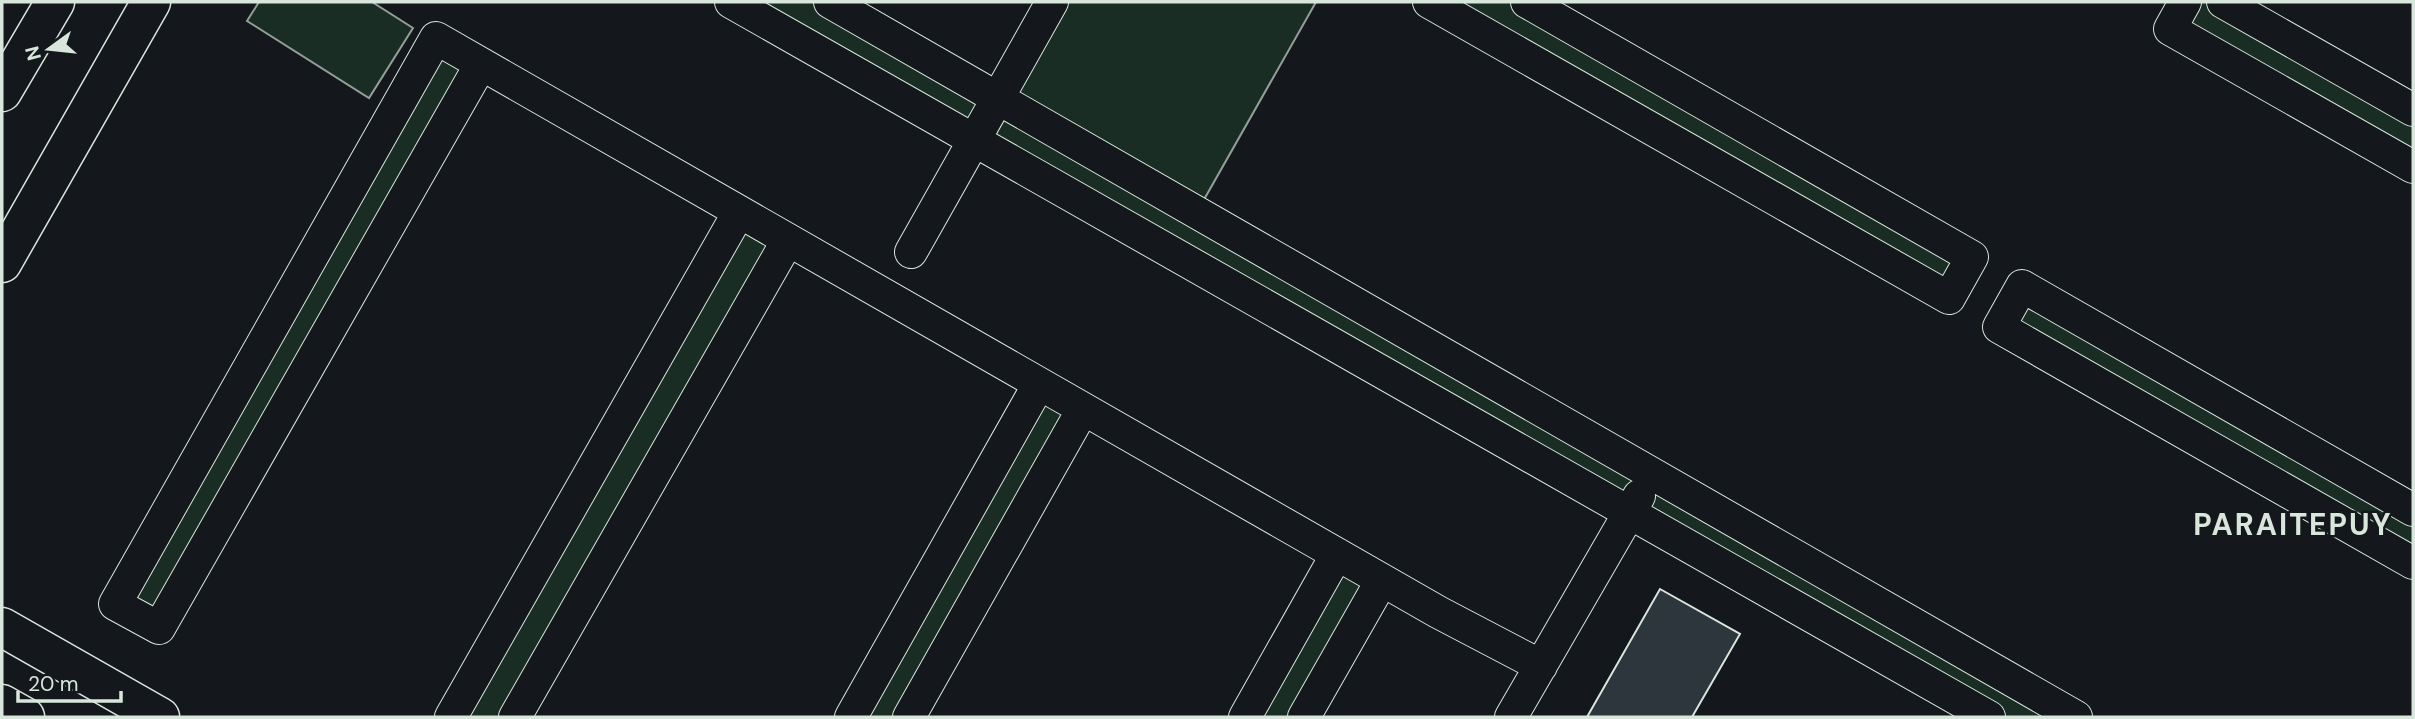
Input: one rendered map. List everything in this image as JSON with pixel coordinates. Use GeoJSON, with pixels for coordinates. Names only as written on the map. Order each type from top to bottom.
{"type":"FeatureCollection","features":[{"type":"Feature","properties":{"kind":"street"},"geometry":{"type":"LineString","coordinates":[[2,92],[55,2]]}},
{"type":"Feature","properties":{"kind":"street"},"geometry":{"type":"LineString","coordinates":[[2,263],[151,2]]}},
{"type":"Feature","properties":{"kind":"street"},"geometry":{"type":"LineString","coordinates":[[731,2],[1989,717]]}},
{"type":"Feature","properties":{"kind":"street"},"geometry":{"type":"LineString","coordinates":[[830,2],[2076,717]]}},
{"type":"Feature","properties":{"kind":"street"},"geometry":{"type":"LineString","coordinates":[[911,252],[1052,2]]}},
{"type":"Feature","properties":{"kind":"street"},"geometry":{"type":"LineString","coordinates":[[1429,2],[1949,298],[1972,257],[1527,2]]}},
{"type":"Feature","properties":{"kind":"street"},"geometry":{"type":"LineString","coordinates":[[2185,2],[2170,29],[2413,167]]}},
{"type":"Feature","properties":{"kind":"street"},"geometry":{"type":"LineString","coordinates":[[2223,2],[2413,110]]}},
{"type":"Feature","properties":{"kind":"street"},"geometry":{"type":"LineString","coordinates":[[481,64],[159,628],[115,604],[436,37],[1382,580],[1541,666]]}},
{"type":"Feature","properties":{"kind":"street"},"geometry":{"type":"LineString","coordinates":[[452,717],[739,212]]}},
{"type":"Feature","properties":{"kind":"street"},"geometry":{"type":"LineString","coordinates":[[515,717],[788,240]]}},
{"type":"Feature","properties":{"kind":"street"},"geometry":{"type":"LineString","coordinates":[[2413,510],[2022,286],[1999,327],[2413,563]]}},
{"type":"Feature","properties":{"kind":"street"},"geometry":{"type":"LineString","coordinates":[[851,717],[1040,384]]}},
{"type":"Feature","properties":{"kind":"street"},"geometry":{"type":"LineString","coordinates":[[909,717],[1083,409]]}},
{"type":"Feature","properties":{"kind":"street"},"geometry":{"type":"LineString","coordinates":[[1511,717],[1652,474]]}},
{"type":"Feature","properties":{"kind":"street"},"geometry":{"type":"LineString","coordinates":[[1245,717],[1337,554]]}},
{"type":"Feature","properties":{"kind":"street"},"geometry":{"type":"LineString","coordinates":[[1304,717],[1382,580]]}},
{"type":"Feature","properties":{"kind":"street"},"geometry":{"type":"LineString","coordinates":[[2,626],[160,717]]}},
{"type":"Feature","properties":{"kind":"street"},"geometry":{"type":"LineString","coordinates":[[2,704],[25,717]]}},
{"type":"Feature","properties":{"kind":"green space"},"geometry":{"type":"Polygon","coordinates":[[[259,2],[372,2],[413,28],[369,98],[247,21],[259,2]]]}},
{"type":"Feature","properties":{"kind":"green space"},"geometry":{"type":"Polygon","coordinates":[[[731,2],[830,2],[997,97],[1052,2],[1316,2],[1197,212],[2076,717],[1989,717],[731,2]]]}},
{"type":"Feature","properties":{"kind":"green space"},"geometry":{"type":"Polygon","coordinates":[[[1429,2],[1527,2],[1972,257],[1949,298],[1429,2]]]}},
{"type":"Feature","properties":{"kind":"green space"},"geometry":{"type":"Polygon","coordinates":[[[2185,2],[2223,2],[2413,110],[2413,167],[2170,29],[2185,2]]]}},
{"type":"Feature","properties":{"kind":"green space"},"geometry":{"type":"Polygon","coordinates":[[[436,38],[481,64],[159,628],[115,604],[436,38]]]}},
{"type":"Feature","properties":{"kind":"green space"},"geometry":{"type":"Polygon","coordinates":[[[739,212],[788,240],[515,717],[451,717],[739,212]]]}},
{"type":"Feature","properties":{"kind":"green space"},"geometry":{"type":"Polygon","coordinates":[[[2022,286],[2413,510],[2413,563],[1999,327],[2022,286]]]}},
{"type":"Feature","properties":{"kind":"green space"},"geometry":{"type":"Polygon","coordinates":[[[1039,384],[1083,409],[909,717],[851,717],[1039,384]]]}},
{"type":"Feature","properties":{"kind":"green space"},"geometry":{"type":"Polygon","coordinates":[[[1337,554],[1382,580],[1304,717],[1245,717],[1337,554]]]}},
{"type":"Feature","properties":{"kind":"building"},"geometry":{"type":"Polygon","coordinates":[[[1660,589],[1740,634],[1692,717],[1587,717],[1660,589]]]}},
{"type":"Feature","properties":{"kind":"district","name":"PARAITEPUY"},"geometry":{"type":"Point","coordinates":[2293,525]}}]}
